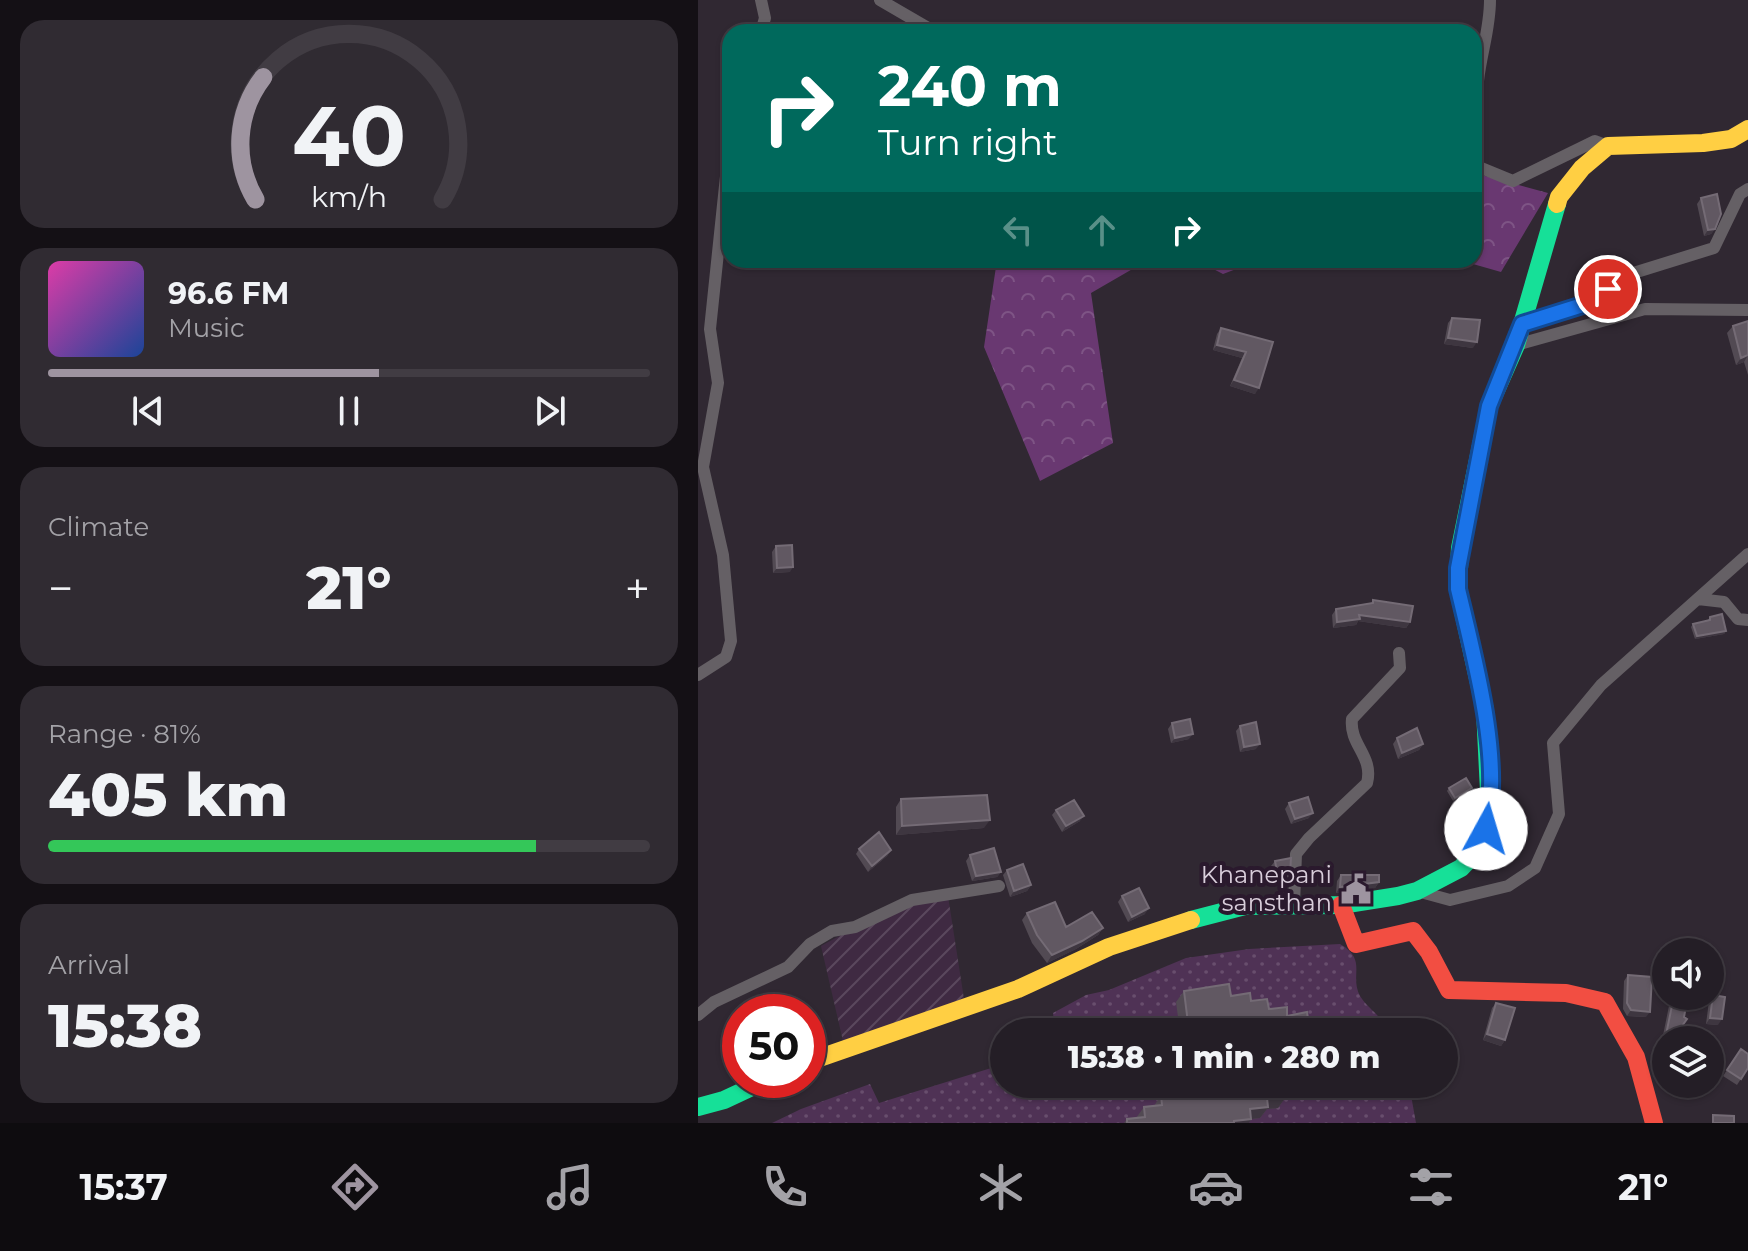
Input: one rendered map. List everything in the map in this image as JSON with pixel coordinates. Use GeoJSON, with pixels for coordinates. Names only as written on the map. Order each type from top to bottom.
{"type":"FeatureCollection","features":[{"type":"Feature","properties":{"kind":"main road"},"geometry":{"type":"LineString","coordinates":[[826,1056],[1018,989],[1109,947],[1174,925],[1245,906],[1341,905],[1417,891],[1461,868],[1482,846],[1490,812],[1485,710],[1458,589],[1458,568],[1489,406],[1516,345],[1559,197],[1582,168],[1608,146],[1717,141],[1731,139],[1748,129]]}},
{"type":"Feature","properties":{"kind":"main road"},"geometry":{"type":"LineString","coordinates":[[1341,905],[1356,944],[1413,931],[1429,952],[1449,990],[1566,993],[1605,1002],[1636,1057],[1654,1123]]}},
{"type":"Feature","properties":{"kind":"main road"},"geometry":{"type":"LineString","coordinates":[[698,1107],[728,1098]]}},
{"type":"Feature","properties":{"kind":"street"},"geometry":{"type":"LineString","coordinates":[[761,0],[763,24]]}},
{"type":"Feature","properties":{"kind":"street"},"geometry":{"type":"LineString","coordinates":[[880,0],[921,24]]}},
{"type":"Feature","properties":{"kind":"street"},"geometry":{"type":"LineString","coordinates":[[1482,64],[1490,27],[1490,0]]}},
{"type":"Feature","properties":{"kind":"street"},"geometry":{"type":"LineString","coordinates":[[1482,168],[1513,181],[1595,141],[1608,146]]}},
{"type":"Feature","properties":{"kind":"street"},"geometry":{"type":"LineString","coordinates":[[1522,324],[1589,303],[1627,275],[1714,248],[1740,194],[1748,189]]}},
{"type":"Feature","properties":{"kind":"street"},"geometry":{"type":"LineString","coordinates":[[698,675],[726,657],[731,641],[723,555],[703,467],[718,383],[710,329],[722,214]]}},
{"type":"Feature","properties":{"kind":"street"},"geometry":{"type":"LineString","coordinates":[[1516,345],[1645,309],[1748,310]]}},
{"type":"Feature","properties":{"kind":"street"},"geometry":{"type":"LineString","coordinates":[[1417,891],[1450,900],[1508,886],[1535,868],[1559,814],[1553,743],[1601,685],[1748,554]]}},
{"type":"Feature","properties":{"kind":"street"},"geometry":{"type":"LineString","coordinates":[[1698,599],[1724,602],[1738,619],[1748,620]]}},
{"type":"Feature","properties":{"kind":"street"},"geometry":{"type":"LineString","coordinates":[[1294,904],[1296,854],[1367,783],[1370,770],[1351,730],[1352,719],[1400,668],[1399,653]]}},
{"type":"Feature","properties":{"kind":"street"},"geometry":{"type":"LineString","coordinates":[[698,1015],[714,1002],[788,967],[810,944],[832,931],[855,927],[912,900],[999,886]]}},
{"type":"Feature","properties":{"kind":"shaded area"},"geometry":{"type":"Polygon","coordinates":[[[948,896],[964,999],[843,1041],[821,946],[885,911],[948,896]]]}},
{"type":"Feature","properties":{"kind":"shaded area"},"geometry":{"type":"Polygon","coordinates":[[[1340,944],[1356,962],[1360,996],[1379,1018],[1054,1018],[1053,1013],[1086,995],[1109,990],[1186,958],[1249,949],[1340,944]]]}},
{"type":"Feature","properties":{"kind":"shaded area"},"geometry":{"type":"Polygon","coordinates":[[[990,1068],[990,1098],[1412,1098],[1416,1123],[772,1123],[870,1084],[879,1103],[990,1068]]]}},
{"type":"Feature","properties":{"kind":"green space"},"geometry":{"type":"Polygon","coordinates":[[[1482,175],[1548,193],[1501,272],[1482,267],[1482,175]]]}},
{"type":"Feature","properties":{"kind":"green space"},"geometry":{"type":"Polygon","coordinates":[[[996,268],[1134,268],[1091,293],[1113,443],[1040,481],[984,347],[996,268]]]}},
{"type":"Feature","properties":{"kind":"green space"},"geometry":{"type":"Polygon","coordinates":[[[1211,268],[1239,268],[1223,274],[1211,268]]]}},
{"type":"Feature","properties":{"kind":"building"},"geometry":{"type":"Polygon","coordinates":[[[1717,194],[1721,214],[1715,229],[1708,230],[1701,198],[1717,194]]]}},
{"type":"Feature","properties":{"kind":"building"},"geometry":{"type":"Polygon","coordinates":[[[1452,318],[1480,320],[1477,342],[1448,338],[1452,318]]]}},
{"type":"Feature","properties":{"kind":"building"},"geometry":{"type":"Polygon","coordinates":[[[1748,321],[1748,355],[1741,358],[1733,326],[1748,321]]]}},
{"type":"Feature","properties":{"kind":"building"},"geometry":{"type":"Polygon","coordinates":[[[1221,328],[1273,342],[1259,388],[1234,380],[1246,352],[1217,345],[1221,328]]]}},
{"type":"Feature","properties":{"kind":"building"},"geometry":{"type":"Polygon","coordinates":[[[792,545],[793,567],[777,568],[776,546],[792,545]]]}},
{"type":"Feature","properties":{"kind":"building"},"geometry":{"type":"Polygon","coordinates":[[[1373,600],[1413,606],[1410,622],[1359,615],[1360,619],[1337,622],[1336,609],[1373,603],[1373,600]]]}},
{"type":"Feature","properties":{"kind":"building"},"geometry":{"type":"Polygon","coordinates":[[[1722,614],[1726,631],[1697,636],[1693,624],[1722,614]]]}},
{"type":"Feature","properties":{"kind":"building"},"geometry":{"type":"Polygon","coordinates":[[[1190,719],[1193,734],[1175,738],[1172,723],[1190,719]]]}},
{"type":"Feature","properties":{"kind":"building"},"geometry":{"type":"Polygon","coordinates":[[[1256,722],[1260,744],[1244,747],[1240,726],[1256,722]]]}},
{"type":"Feature","properties":{"kind":"building"},"geometry":{"type":"Polygon","coordinates":[[[1417,728],[1423,744],[1402,753],[1397,738],[1417,728]]]}},
{"type":"Feature","properties":{"kind":"building"},"geometry":{"type":"Polygon","coordinates":[[[1466,778],[1472,788],[1455,798],[1449,788],[1466,778]]]}},
{"type":"Feature","properties":{"kind":"building"},"geometry":{"type":"Polygon","coordinates":[[[987,795],[990,820],[902,826],[901,799],[987,795]]]}},
{"type":"Feature","properties":{"kind":"building"},"geometry":{"type":"Polygon","coordinates":[[[1308,797],[1313,813],[1295,819],[1289,803],[1308,797]]]}},
{"type":"Feature","properties":{"kind":"building"},"geometry":{"type":"Polygon","coordinates":[[[1074,800],[1084,816],[1066,826],[1056,810],[1074,800]]]}},
{"type":"Feature","properties":{"kind":"building"},"geometry":{"type":"Polygon","coordinates":[[[879,832],[891,850],[872,866],[859,849],[879,832]]]}},
{"type":"Feature","properties":{"kind":"building"},"geometry":{"type":"Polygon","coordinates":[[[994,848],[1001,872],[976,876],[970,855],[994,848]]]}},
{"type":"Feature","properties":{"kind":"building"},"geometry":{"type":"Polygon","coordinates":[[[1291,858],[1290,875],[1278,877],[1275,861],[1291,858]]]}},
{"type":"Feature","properties":{"kind":"building"},"geometry":{"type":"Polygon","coordinates":[[[1023,864],[1031,885],[1014,891],[1007,870],[1023,864]]]}},
{"type":"Feature","properties":{"kind":"building"},"geometry":{"type":"Polygon","coordinates":[[[1341,875],[1379,875],[1379,882],[1340,887],[1341,875]]]}},
{"type":"Feature","properties":{"kind":"building"},"geometry":{"type":"Polygon","coordinates":[[[1139,888],[1149,908],[1132,917],[1122,896],[1139,888]]]}},
{"type":"Feature","properties":{"kind":"building"},"geometry":{"type":"Polygon","coordinates":[[[1055,902],[1066,927],[1092,912],[1103,928],[1052,955],[1037,935],[1027,913],[1055,902]]]}},
{"type":"Feature","properties":{"kind":"building"},"geometry":{"type":"Polygon","coordinates":[[[1628,975],[1652,977],[1650,1012],[1631,1010],[1627,1003],[1628,975]]]}},
{"type":"Feature","properties":{"kind":"building"},"geometry":{"type":"Polygon","coordinates":[[[1229,984],[1231,996],[1250,993],[1251,1001],[1267,999],[1269,1009],[1287,1007],[1287,1016],[1307,1012],[1308,1018],[1187,1018],[1184,991],[1229,984]]]}},
{"type":"Feature","properties":{"kind":"building"},"geometry":{"type":"Polygon","coordinates":[[[1496,1003],[1515,1008],[1505,1040],[1487,1034],[1496,1003]]]}},
{"type":"Feature","properties":{"kind":"building"},"geometry":{"type":"Polygon","coordinates":[[[1671,1010],[1685,1010],[1684,1017],[1687,1019],[1682,1026],[1668,1026],[1671,1010]]]}},
{"type":"Feature","properties":{"kind":"building"},"geometry":{"type":"Polygon","coordinates":[[[1711,1010],[1723,1010],[1722,1019],[1710,1018],[1711,1010]]]}},
{"type":"Feature","properties":{"kind":"building"},"geometry":{"type":"Polygon","coordinates":[[[1741,1049],[1748,1054],[1748,1068],[1741,1079],[1727,1070],[1741,1049]]]}},
{"type":"Feature","properties":{"kind":"building"},"geometry":{"type":"Polygon","coordinates":[[[1161,1098],[1267,1098],[1268,1107],[1250,1109],[1251,1119],[1234,1123],[1127,1123],[1127,1119],[1145,1117],[1144,1107],[1162,1105],[1161,1098]]]}},
{"type":"Feature","properties":{"kind":"building"},"geometry":{"type":"Polygon","coordinates":[[[1713,1115],[1734,1116],[1734,1123],[1713,1123],[1713,1115]]]}},
{"type":"Feature","properties":{"kind":"traffic: fast"},"geometry":{"type":"LineString","coordinates":[[1191,920],[1245,906],[1341,905],[1398,896],[1417,891],[1461,868],[1482,846],[1490,812],[1485,710],[1458,589],[1460,548],[1489,406],[1516,345],[1557,204]]}},
{"type":"Feature","properties":{"kind":"traffic: fast"},"geometry":{"type":"LineString","coordinates":[[698,1107],[728,1098]]}},
{"type":"Feature","properties":{"kind":"traffic: slow"},"geometry":{"type":"LineString","coordinates":[[1557,204],[1582,168],[1608,146],[1703,143],[1731,139],[1748,129]]}},
{"type":"Feature","properties":{"kind":"traffic: slow"},"geometry":{"type":"LineString","coordinates":[[826,1056],[1018,989],[1109,947],[1191,920]]}},
{"type":"Feature","properties":{"kind":"traffic: jam"},"geometry":{"type":"LineString","coordinates":[[1341,905],[1356,944],[1413,931],[1429,952],[1449,990],[1566,993],[1605,1002],[1636,1057],[1654,1123]]}},
{"type":"Feature","properties":{"kind":"place","name":"Khanepani sansthan"},"geometry":{"type":"Point","coordinates":[1356,889]}},
{"type":"Feature","properties":{"kind":"route"},"geometry":{"type":"LineString","coordinates":[[1486,829],[1490,812],[1490,774],[1485,710],[1458,589],[1458,568],[1489,406],[1522,324],[1572,310],[1589,303],[1608,289]]}}]}
